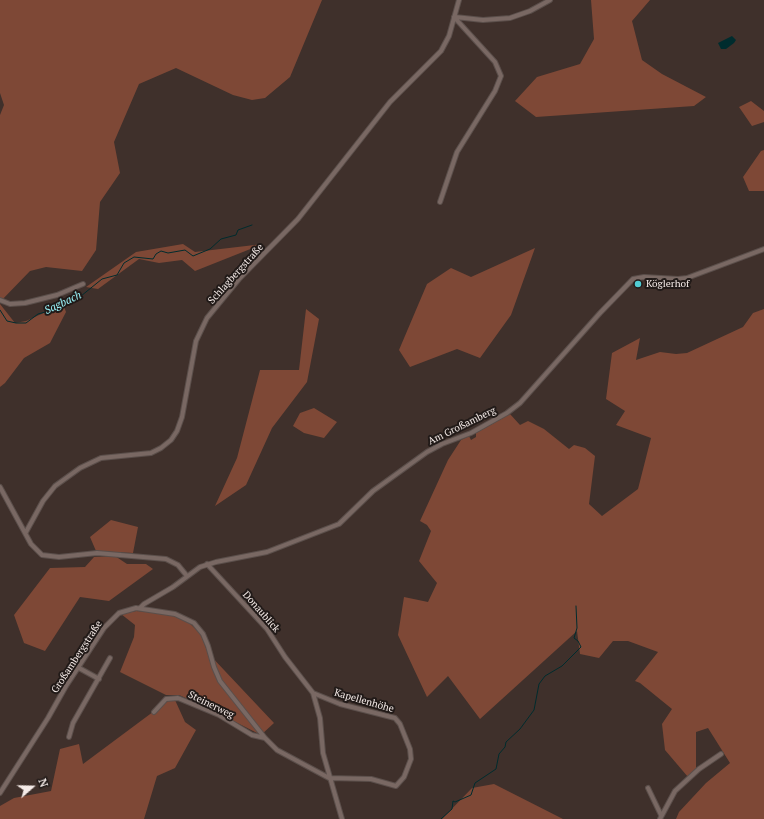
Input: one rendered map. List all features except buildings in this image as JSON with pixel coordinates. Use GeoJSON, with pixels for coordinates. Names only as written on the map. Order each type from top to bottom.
{"type":"FeatureCollection","features":[{"type":"Feature","properties":{"kind":"street","name":"Schlagbergstraße"},"geometry":{"type":"LineString","coordinates":[[26,532],[43,501],[55,486],[80,468],[101,458],[151,453],[161,448],[171,440],[177,432],[182,417],[196,341],[207,318],[239,279],[298,218],[390,102],[436,57],[447,41],[459,0]]}},
{"type":"Feature","properties":{"kind":"street"},"geometry":{"type":"LineString","coordinates":[[454,17],[483,20],[510,18],[530,11],[550,0]]}},
{"type":"Feature","properties":{"kind":"street"},"geometry":{"type":"LineString","coordinates":[[440,202],[457,152],[495,91],[500,76],[495,62],[454,17]]}},
{"type":"Feature","properties":{"kind":"street","name":"Am Großamberg"},"geometry":{"type":"LineString","coordinates":[[140,608],[207,564],[268,552],[339,524],[373,490],[428,452],[442,444],[477,430],[514,408],[622,289],[633,279],[650,277],[678,279],[692,277],[764,250]]}},
{"type":"Feature","properties":{"kind":"street"},"geometry":{"type":"LineString","coordinates":[[0,300],[10,304],[25,303],[57,295],[84,284]]}},
{"type":"Feature","properties":{"kind":"street"},"geometry":{"type":"LineString","coordinates":[[0,487],[36,550],[50,557],[97,553],[152,557],[173,561],[187,576]]}},
{"type":"Feature","properties":{"kind":"street","name":"Donaublick"},"geometry":{"type":"LineString","coordinates":[[207,564],[267,629],[285,657],[313,693]]}},
{"type":"Feature","properties":{"kind":"street","name":"Großambergstraße"},"geometry":{"type":"LineString","coordinates":[[0,793],[104,628],[115,616],[129,609],[140,608],[181,615],[194,623],[200,629],[208,646],[220,681],[265,738],[277,750],[329,778]]}},
{"type":"Feature","properties":{"kind":"street"},"geometry":{"type":"LineString","coordinates":[[69,737],[73,723],[110,658]]}},
{"type":"Feature","properties":{"kind":"street"},"geometry":{"type":"LineString","coordinates":[[79,668],[99,679]]}},
{"type":"Feature","properties":{"kind":"street"},"geometry":{"type":"LineString","coordinates":[[313,693],[320,718],[322,748],[329,778],[342,819]]}},
{"type":"Feature","properties":{"kind":"street","name":"Kapellenhöhe"},"geometry":{"type":"LineString","coordinates":[[313,693],[340,704],[396,719],[403,730],[411,753],[410,762],[406,772],[396,786],[370,779],[329,778]]}},
{"type":"Feature","properties":{"kind":"street","name":"Steinerweg"},"geometry":{"type":"LineString","coordinates":[[154,712],[166,699],[178,698],[214,713],[252,735],[265,738]]}},
{"type":"Feature","properties":{"kind":"street"},"geometry":{"type":"LineString","coordinates":[[661,817],[675,791],[700,769],[721,754]]}},
{"type":"Feature","properties":{"kind":"street"},"geometry":{"type":"LineString","coordinates":[[648,788],[661,817]]}},
{"type":"Feature","properties":{"kind":"shaded area"},"geometry":{"type":"Polygon","coordinates":[[[0,0],[322,0],[290,77],[265,98],[252,100],[233,95],[176,68],[139,84],[114,142],[120,173],[100,202],[96,250],[82,271],[46,267],[30,271],[0,302],[0,115],[4,105],[0,93],[0,0]]]}},
{"type":"Feature","properties":{"kind":"shaded area"},"geometry":{"type":"Polygon","coordinates":[[[591,0],[650,0],[632,21],[642,60],[662,74],[706,97],[694,106],[536,117],[515,101],[537,77],[580,64],[594,39],[591,0]]]}},
{"type":"Feature","properties":{"kind":"shaded area"},"geometry":{"type":"Polygon","coordinates":[[[751,101],[764,111],[764,122],[752,126],[739,107],[751,101]]]}},
{"type":"Feature","properties":{"kind":"shaded area"},"geometry":{"type":"Polygon","coordinates":[[[764,150],[764,191],[749,191],[743,177],[761,151],[764,150]]]}},
{"type":"Feature","properties":{"kind":"shaded area"},"geometry":{"type":"Polygon","coordinates":[[[183,244],[195,252],[263,244],[195,271],[182,260],[159,263],[139,259],[98,289],[86,287],[136,252],[183,244]]]}},
{"type":"Feature","properties":{"kind":"shaded area"},"geometry":{"type":"Polygon","coordinates":[[[535,248],[511,315],[480,358],[457,349],[410,367],[399,350],[427,284],[451,268],[471,277],[535,248]]]}},
{"type":"Feature","properties":{"kind":"shaded area"},"geometry":{"type":"Polygon","coordinates":[[[0,304],[15,323],[26,321],[63,304],[66,312],[50,343],[24,358],[5,383],[0,387],[0,304]]]}},
{"type":"Feature","properties":{"kind":"shaded area"},"geometry":{"type":"Polygon","coordinates":[[[306,309],[319,319],[307,382],[272,428],[246,485],[215,506],[237,458],[260,370],[299,370],[306,309]]]}},
{"type":"Feature","properties":{"kind":"shaded area"},"geometry":{"type":"Polygon","coordinates":[[[764,309],[764,819],[676,819],[679,812],[706,783],[730,763],[708,728],[696,732],[696,769],[688,777],[665,750],[662,724],[672,709],[640,683],[635,681],[658,652],[628,641],[613,641],[599,658],[580,654],[577,631],[480,719],[448,676],[427,697],[398,635],[404,597],[428,602],[437,583],[419,561],[431,531],[427,525],[420,521],[448,460],[461,440],[469,436],[471,440],[476,437],[476,433],[510,414],[520,425],[528,421],[544,429],[569,449],[574,445],[585,448],[595,456],[589,504],[602,516],[638,489],[651,438],[616,425],[625,411],[606,399],[612,353],[640,338],[636,360],[660,352],[676,354],[687,353],[743,327],[753,313],[764,309]]]}},
{"type":"Feature","properties":{"kind":"shaded area"},"geometry":{"type":"Polygon","coordinates":[[[314,408],[337,422],[324,438],[304,433],[293,426],[300,413],[314,408]]]}},
{"type":"Feature","properties":{"kind":"shaded area"},"geometry":{"type":"Polygon","coordinates":[[[111,520],[138,527],[133,553],[96,551],[90,537],[111,520]]]}},
{"type":"Feature","properties":{"kind":"shaded area"},"geometry":{"type":"Polygon","coordinates":[[[115,556],[127,564],[146,564],[153,569],[109,601],[80,597],[45,651],[24,643],[14,615],[50,568],[85,567],[94,557],[115,556]]]}},
{"type":"Feature","properties":{"kind":"shaded area"},"geometry":{"type":"Polygon","coordinates":[[[136,611],[155,612],[179,617],[187,621],[200,633],[208,653],[274,723],[261,735],[202,705],[179,695],[166,695],[120,672],[134,637],[135,625],[121,614],[136,611]]]}},
{"type":"Feature","properties":{"kind":"shaded area"},"geometry":{"type":"Polygon","coordinates":[[[169,700],[175,700],[185,722],[196,730],[175,768],[157,776],[144,819],[0,819],[0,806],[14,798],[51,791],[60,749],[79,744],[83,764],[169,700]]]}},
{"type":"Feature","properties":{"kind":"shaded area"},"geometry":{"type":"Polygon","coordinates":[[[494,784],[563,819],[442,819],[472,788],[494,784]]]}},
{"type":"Feature","properties":{"kind":"water"},"geometry":{"type":"Polygon","coordinates":[[[732,36],[736,40],[734,43],[726,49],[721,49],[718,43],[732,36]]]}},
{"type":"Feature","properties":{"kind":"waterway","name":"Sagbach"},"geometry":{"type":"LineString","coordinates":[[0,310],[7,321],[26,323],[38,314],[53,310],[75,297],[81,296],[102,279],[117,275],[124,263],[134,257],[153,259],[156,254],[161,251],[168,253],[185,250],[193,256],[210,249],[221,239],[236,235],[238,230],[252,225]]}},
{"type":"Feature","properties":{"kind":"waterway"},"geometry":{"type":"LineString","coordinates":[[441,819],[452,809],[453,801],[455,802],[471,795],[475,783],[496,769],[499,754],[505,747],[506,742],[520,729],[534,710],[539,684],[545,676],[562,666],[581,647],[578,641],[574,638],[577,628],[576,606]]}},
{"type":"Feature","properties":{"kind":"place","name":"Köglerhof"},"geometry":{"type":"Point","coordinates":[638,284]}}]}
